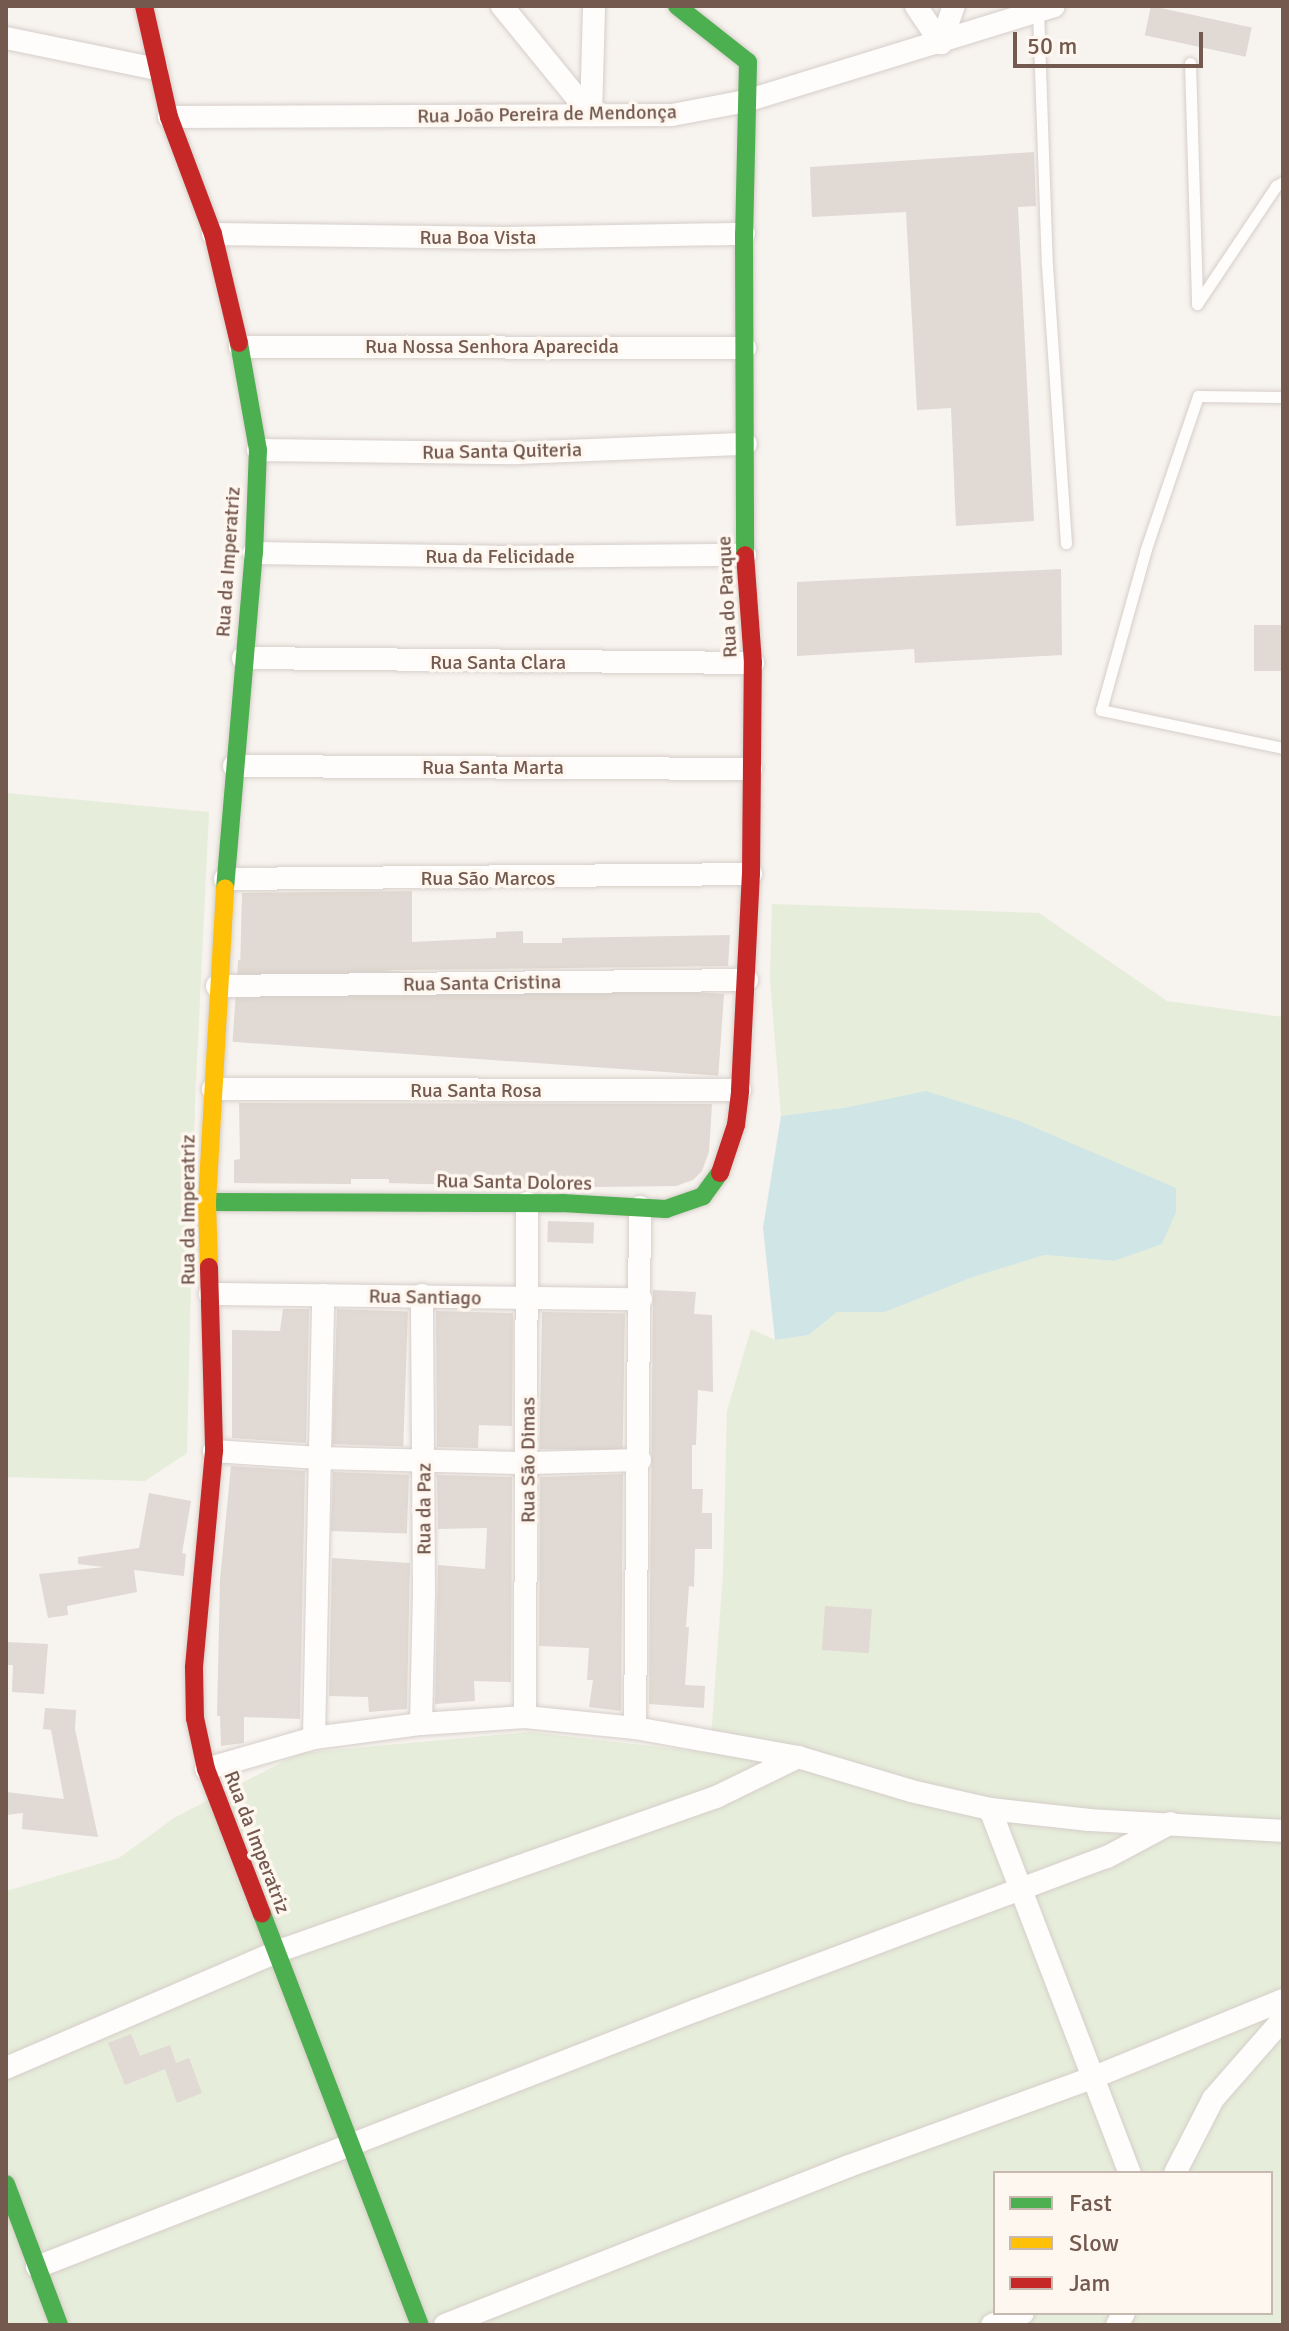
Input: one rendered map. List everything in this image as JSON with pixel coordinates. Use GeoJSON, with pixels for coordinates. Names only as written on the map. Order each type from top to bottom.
{"type":"FeatureCollection","features":[{"type":"Feature","properties":{"kind":"street","name":"Rua da Imperatriz"},"geometry":{"type":"LineString","coordinates":[[144,6],[169,117],[213,234],[240,347],[258,450],[254,553],[217,986],[207,1202],[214,1451],[194,1668],[195,1718],[206,1769],[420,2325]]}},
{"type":"Feature","properties":{"kind":"street"},"geometry":{"type":"LineString","coordinates":[[502,6],[591,115]]}},
{"type":"Feature","properties":{"kind":"street"},"geometry":{"type":"LineString","coordinates":[[591,115],[594,6]]}},
{"type":"Feature","properties":{"kind":"street"},"geometry":{"type":"LineString","coordinates":[[677,6],[748,62],[746,101]]}},
{"type":"Feature","properties":{"kind":"street"},"geometry":{"type":"LineString","coordinates":[[916,6],[941,43]]}},
{"type":"Feature","properties":{"kind":"street"},"geometry":{"type":"LineString","coordinates":[[941,43],[954,6]]}},
{"type":"Feature","properties":{"kind":"street","name":"Rua João Pereira de Mendonça"},"geometry":{"type":"LineString","coordinates":[[169,117],[672,115],[746,101],[1046,8]]}},
{"type":"Feature","properties":{"kind":"street"},"geometry":{"type":"LineString","coordinates":[[6,38],[157,69]]}},
{"type":"Feature","properties":{"kind":"street","name":"Rua do Parque"},"geometry":{"type":"LineString","coordinates":[[740,1090],[751,874],[753,663],[745,555],[746,101]]}},
{"type":"Feature","properties":{"kind":"street","name":"Rua Boa Vista"},"geometry":{"type":"LineString","coordinates":[[213,234],[505,238],[744,234]]}},
{"type":"Feature","properties":{"kind":"street","name":"Rua Nossa Senhora Aparecida"},"geometry":{"type":"LineString","coordinates":[[240,347],[745,348]]}},
{"type":"Feature","properties":{"kind":"street","name":"Rua Santa Quiteria"},"geometry":{"type":"LineString","coordinates":[[258,450],[517,453],[746,444]]}},
{"type":"Feature","properties":{"kind":"street","name":"Rua da Felicidade"},"geometry":{"type":"LineString","coordinates":[[254,553],[496,557],[745,555]]}},
{"type":"Feature","properties":{"kind":"street","name":"Rua Santa Clara"},"geometry":{"type":"LineString","coordinates":[[243,658],[753,663]]}},
{"type":"Feature","properties":{"kind":"street","name":"Rua Santa Marta"},"geometry":{"type":"LineString","coordinates":[[234,766],[751,769]]}},
{"type":"Feature","properties":{"kind":"street","name":"Rua São Marcos"},"geometry":{"type":"LineString","coordinates":[[225,879],[751,874]]}},
{"type":"Feature","properties":{"kind":"street","name":"Rua Santa Cristina"},"geometry":{"type":"LineString","coordinates":[[217,986],[747,980]]}},
{"type":"Feature","properties":{"kind":"street","name":"Rua Santa Rosa"},"geometry":{"type":"LineString","coordinates":[[213,1089],[740,1090]]}},
{"type":"Feature","properties":{"kind":"street","name":"Rua Santa Dolores"},"geometry":{"type":"LineString","coordinates":[[207,1202],[527,1203],[666,1209],[703,1196],[717,1181],[736,1125],[740,1090]]}},
{"type":"Feature","properties":{"kind":"street","name":"Rua São Dimas"},"geometry":{"type":"LineString","coordinates":[[525,1717],[529,1463],[527,1203]]}},
{"type":"Feature","properties":{"kind":"street"},"geometry":{"type":"LineString","coordinates":[[635,1728],[640,1460],[640,1207]]}},
{"type":"Feature","properties":{"kind":"street","name":"Rua Santiago"},"geometry":{"type":"LineString","coordinates":[[210,1294],[641,1299]]}},
{"type":"Feature","properties":{"kind":"street"},"geometry":{"type":"LineString","coordinates":[[314,1738],[323,1295]]}},
{"type":"Feature","properties":{"kind":"street","name":"Rua da Paz"},"geometry":{"type":"LineString","coordinates":[[421,1724],[422,1295]]}},
{"type":"Feature","properties":{"kind":"street"},"geometry":{"type":"LineString","coordinates":[[214,1451],[319,1458],[424,1458],[529,1463],[640,1460]]}},
{"type":"Feature","properties":{"kind":"street"},"geometry":{"type":"LineString","coordinates":[[206,1769],[314,1738],[421,1724],[525,1717],[635,1728],[798,1757],[911,1791],[990,1809],[1089,1820],[1283,1831]]}},
{"type":"Feature","properties":{"kind":"street"},"geometry":{"type":"LineString","coordinates":[[6,2068],[276,1952],[716,1797],[798,1757]]}},
{"type":"Feature","properties":{"kind":"street"},"geometry":{"type":"LineString","coordinates":[[990,1809],[1129,2171]]}},
{"type":"Feature","properties":{"kind":"street"},"geometry":{"type":"LineString","coordinates":[[37,2267],[351,2144],[1107,1857],[1171,1823]]}},
{"type":"Feature","properties":{"kind":"street"},"geometry":{"type":"LineString","coordinates":[[445,2325],[849,2166],[1092,2078],[1283,2000]]}},
{"type":"Feature","properties":{"kind":"street"},"geometry":{"type":"LineString","coordinates":[[1176,2171],[1213,2099],[1283,2019]]}},
{"type":"Feature","properties":{"kind":"street"},"geometry":{"type":"LineString","coordinates":[[6,2184],[59,2325]]}},
{"type":"Feature","properties":{"kind":"street"},"geometry":{"type":"LineString","coordinates":[[992,2325],[1018,2315]]}},
{"type":"Feature","properties":{"kind":"lane"},"geometry":{"type":"LineString","coordinates":[[1046,8],[1047,265],[1066,543]]}},
{"type":"Feature","properties":{"kind":"lane"},"geometry":{"type":"LineString","coordinates":[[1190,63],[1197,304],[1276,186],[1283,182]]}},
{"type":"Feature","properties":{"kind":"lane"},"geometry":{"type":"LineString","coordinates":[[1283,397],[1198,396],[1146,549],[1101,710],[1283,748]]}},
{"type":"Feature","properties":{"kind":"green space"},"geometry":{"type":"Polygon","coordinates":[[[6,793],[209,812],[195,1103],[187,1453],[145,1481],[6,1477],[6,793]]]}},
{"type":"Feature","properties":{"kind":"green space"},"geometry":{"type":"Polygon","coordinates":[[[772,904],[1039,913],[1167,1001],[1283,1017],[1283,2325],[6,2325],[6,1891],[119,1858],[174,1818],[300,1753],[530,1732],[710,1753],[723,1573],[727,1411],[751,1329],[775,1340],[809,1335],[837,1312],[885,1312],[973,1277],[1045,1255],[1114,1261],[849,1107],[781,1116],[770,979],[772,904]]]}},
{"type":"Feature","properties":{"kind":"shaded area"},"geometry":{"type":"Polygon","coordinates":[[[926,1091],[1017,1120],[1176,1188],[1176,1212],[1162,1244],[1114,1261],[1045,1255],[973,1277],[885,1312],[837,1312],[809,1335],[775,1340],[763,1228],[781,1116],[849,1107],[926,1091]]]}},
{"type":"Feature","properties":{"kind":"building"},"geometry":{"type":"Polygon","coordinates":[[[1151,6],[1252,27],[1246,57],[1145,35],[1151,6]]]}},
{"type":"Feature","properties":{"kind":"building"},"geometry":{"type":"Polygon","coordinates":[[[1034,152],[1036,206],[1018,207],[1034,521],[956,526],[951,408],[917,410],[906,212],[812,217],[810,167],[1034,152]]]}},
{"type":"Feature","properties":{"kind":"building"},"geometry":{"type":"Polygon","coordinates":[[[1061,569],[1062,655],[915,663],[914,649],[797,656],[797,582],[1061,569]]]}},
{"type":"Feature","properties":{"kind":"building"},"geometry":{"type":"Polygon","coordinates":[[[1254,625],[1283,625],[1283,671],[1254,671],[1254,625]]]}},
{"type":"Feature","properties":{"kind":"building"},"geometry":{"type":"Polygon","coordinates":[[[412,891],[412,942],[496,938],[496,932],[523,931],[523,943],[562,943],[562,938],[730,935],[728,966],[240,972],[242,893],[412,891]]]}},
{"type":"Feature","properties":{"kind":"building"},"geometry":{"type":"Polygon","coordinates":[[[238,960],[724,994],[718,1076],[232,1042],[238,960]]]}},
{"type":"Feature","properties":{"kind":"building"},"geometry":{"type":"Polygon","coordinates":[[[239,1103],[712,1104],[709,1152],[702,1171],[693,1180],[676,1186],[593,1187],[389,1183],[389,1179],[351,1179],[351,1184],[234,1183],[234,1160],[240,1159],[239,1103]]]}},
{"type":"Feature","properties":{"kind":"building"},"geometry":{"type":"Polygon","coordinates":[[[548,1221],[594,1223],[593,1244],[547,1242],[548,1221]]]}},
{"type":"Feature","properties":{"kind":"building"},"geometry":{"type":"Polygon","coordinates":[[[653,1290],[696,1292],[694,1314],[712,1315],[713,1392],[698,1390],[696,1445],[692,1445],[692,1489],[703,1489],[702,1513],[712,1513],[712,1549],[695,1549],[694,1587],[689,1586],[686,1627],[689,1627],[685,1685],[705,1686],[704,1708],[649,1704],[653,1290]]]}},
{"type":"Feature","properties":{"kind":"building"},"geometry":{"type":"Polygon","coordinates":[[[283,1309],[309,1309],[306,1443],[232,1438],[232,1330],[280,1331],[283,1309]]]}},
{"type":"Feature","properties":{"kind":"building"},"geometry":{"type":"Polygon","coordinates":[[[337,1309],[408,1311],[403,1446],[332,1444],[337,1309]]]}},
{"type":"Feature","properties":{"kind":"building"},"geometry":{"type":"Polygon","coordinates":[[[436,1311],[513,1313],[512,1426],[479,1425],[478,1448],[437,1447],[436,1311]]]}},
{"type":"Feature","properties":{"kind":"building"},"geometry":{"type":"Polygon","coordinates":[[[542,1312],[625,1313],[623,1450],[540,1449],[542,1312]]]}},
{"type":"Feature","properties":{"kind":"building"},"geometry":{"type":"Polygon","coordinates":[[[231,1466],[305,1471],[300,1719],[244,1717],[244,1743],[221,1746],[220,1716],[217,1716],[220,1580],[231,1466]]]}},
{"type":"Feature","properties":{"kind":"building"},"geometry":{"type":"Polygon","coordinates":[[[333,1472],[409,1475],[407,1534],[331,1531],[333,1472]]]}},
{"type":"Feature","properties":{"kind":"building"},"geometry":{"type":"Polygon","coordinates":[[[623,1474],[621,1711],[589,1707],[593,1680],[587,1680],[589,1648],[539,1646],[540,1477],[623,1474]]]}},
{"type":"Feature","properties":{"kind":"building"},"geometry":{"type":"Polygon","coordinates":[[[437,1475],[512,1477],[511,1682],[474,1681],[475,1701],[435,1704],[438,1565],[485,1569],[487,1528],[438,1529],[437,1475]]]}},
{"type":"Feature","properties":{"kind":"building"},"geometry":{"type":"Polygon","coordinates":[[[149,1493],[191,1501],[182,1553],[186,1554],[184,1576],[134,1570],[137,1592],[67,1606],[68,1615],[48,1618],[39,1574],[104,1567],[78,1564],[78,1557],[139,1548],[149,1493]]]}},
{"type":"Feature","properties":{"kind":"building"},"geometry":{"type":"Polygon","coordinates":[[[332,1558],[410,1563],[407,1709],[369,1712],[368,1697],[329,1696],[332,1558]]]}},
{"type":"Feature","properties":{"kind":"building"},"geometry":{"type":"Polygon","coordinates":[[[825,1606],[872,1609],[869,1653],[822,1650],[825,1606]]]}},
{"type":"Feature","properties":{"kind":"building"},"geometry":{"type":"Polygon","coordinates":[[[6,1642],[48,1644],[44,1694],[12,1692],[13,1665],[6,1665],[6,1642]]]}},
{"type":"Feature","properties":{"kind":"building"},"geometry":{"type":"Polygon","coordinates":[[[45,1708],[76,1710],[75,1729],[98,1837],[22,1829],[23,1813],[6,1815],[6,1792],[64,1799],[51,1730],[43,1729],[45,1708]]]}},
{"type":"Feature","properties":{"kind":"building"},"geometry":{"type":"Polygon","coordinates":[[[131,2034],[140,2056],[170,2045],[176,2063],[189,2058],[202,2093],[177,2103],[165,2069],[125,2085],[108,2043],[131,2034]]]}},
{"type":"Feature","properties":{"kind":"traffic: fast"},"geometry":{"type":"LineString","coordinates":[[677,6],[748,62],[744,234],[745,555]]}},
{"type":"Feature","properties":{"kind":"traffic: fast"},"geometry":{"type":"LineString","coordinates":[[225,889],[254,553],[258,450],[239,343]]}},
{"type":"Feature","properties":{"kind":"traffic: fast"},"geometry":{"type":"LineString","coordinates":[[207,1202],[562,1203],[666,1209],[703,1196],[720,1173]]}},
{"type":"Feature","properties":{"kind":"traffic: fast"},"geometry":{"type":"LineString","coordinates":[[262,1914],[420,2325]]}},
{"type":"Feature","properties":{"kind":"traffic: fast"},"geometry":{"type":"LineString","coordinates":[[6,2184],[59,2325]]}},
{"type":"Feature","properties":{"kind":"traffic: slow"},"geometry":{"type":"LineString","coordinates":[[209,1267],[207,1202],[225,889]]}},
{"type":"Feature","properties":{"kind":"traffic: jam"},"geometry":{"type":"LineString","coordinates":[[144,6],[169,117],[213,234],[239,343]]}},
{"type":"Feature","properties":{"kind":"traffic: jam"},"geometry":{"type":"LineString","coordinates":[[720,1173],[736,1125],[740,1090],[751,874],[753,663],[745,555]]}},
{"type":"Feature","properties":{"kind":"traffic: jam"},"geometry":{"type":"LineString","coordinates":[[209,1267],[214,1451],[194,1668],[195,1718],[206,1769],[262,1914]]}}]}
